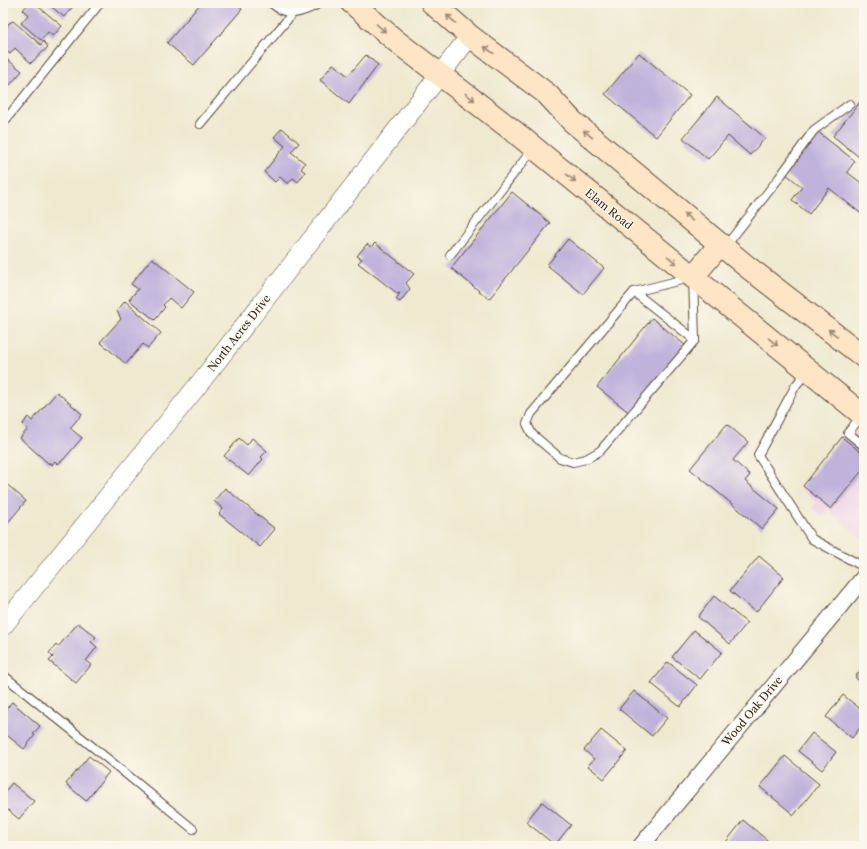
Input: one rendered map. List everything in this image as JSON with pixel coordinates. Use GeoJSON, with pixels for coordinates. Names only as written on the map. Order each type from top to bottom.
{"type":"FeatureCollection","features":[{"type":"Feature","properties":{"kind":"main road","name":"Elam Road"},"geometry":{"type":"LineString","coordinates":[[352,3],[396,40],[534,148],[863,415]]}},
{"type":"Feature","properties":{"kind":"main road"},"geometry":{"type":"LineString","coordinates":[[432,3],[470,36],[548,94],[572,121],[722,246],[864,357]]}},
{"type":"Feature","properties":{"kind":"main road"},"geometry":{"type":"LineString","coordinates":[[693,277],[722,246]]}},
{"type":"Feature","properties":{"kind":"street","name":"North Acres Drive"},"geometry":{"type":"LineString","coordinates":[[3,626],[204,378],[439,73],[470,36]]}},
{"type":"Feature","properties":{"kind":"street","name":"Wood Oak Drive"},"geometry":{"type":"LineString","coordinates":[[641,846],[864,577]]}},
{"type":"Feature","properties":{"kind":"lane"},"geometry":{"type":"LineString","coordinates":[[3,123],[100,3]]}},
{"type":"Feature","properties":{"kind":"lane"},"geometry":{"type":"LineString","coordinates":[[271,3],[276,7],[292,14]]}},
{"type":"Feature","properties":{"kind":"lane"},"geometry":{"type":"LineString","coordinates":[[200,124],[292,14],[316,6],[319,3]]}},
{"type":"Feature","properties":{"kind":"lane"},"geometry":{"type":"LineString","coordinates":[[722,246],[779,178],[814,130],[850,104]]}},
{"type":"Feature","properties":{"kind":"lane"},"geometry":{"type":"LineString","coordinates":[[450,255],[534,148]]}},
{"type":"Feature","properties":{"kind":"lane"},"geometry":{"type":"LineString","coordinates":[[693,277],[695,340],[600,451],[586,459],[573,462],[560,458],[532,434],[527,424],[531,414],[634,292],[693,277]]}},
{"type":"Feature","properties":{"kind":"lane"},"geometry":{"type":"LineString","coordinates":[[634,292],[695,340]]}},
{"type":"Feature","properties":{"kind":"lane"},"geometry":{"type":"LineString","coordinates":[[808,370],[796,385],[758,455],[812,539],[864,567]]}},
{"type":"Feature","properties":{"kind":"lane"},"geometry":{"type":"LineString","coordinates":[[863,415],[848,433],[864,446]]}},
{"type":"Feature","properties":{"kind":"lane"},"geometry":{"type":"LineString","coordinates":[[3,675],[193,829]]}},
{"type":"Feature","properties":{"kind":"shaded area"},"geometry":{"type":"Polygon","coordinates":[[[851,427],[864,438],[864,535],[861,538],[828,509],[823,517],[812,508],[816,502],[800,488],[851,427]]]}},
{"type":"Feature","properties":{"kind":"building"},"geometry":{"type":"Polygon","coordinates":[[[29,3],[34,3],[62,26],[53,36],[48,32],[41,40],[21,23],[28,15],[23,10],[29,3]]]}},
{"type":"Feature","properties":{"kind":"building"},"geometry":{"type":"Polygon","coordinates":[[[47,3],[76,3],[64,17],[47,3]]]}},
{"type":"Feature","properties":{"kind":"building"},"geometry":{"type":"Polygon","coordinates":[[[201,3],[235,3],[242,9],[194,65],[167,43],[201,3]]]}},
{"type":"Feature","properties":{"kind":"building"},"geometry":{"type":"Polygon","coordinates":[[[13,21],[41,45],[43,41],[48,47],[31,63],[15,48],[10,54],[3,48],[3,32],[9,23],[13,21]]]}},
{"type":"Feature","properties":{"kind":"building"},"geometry":{"type":"Polygon","coordinates":[[[639,53],[690,95],[656,137],[605,94],[639,53]]]}},
{"type":"Feature","properties":{"kind":"building"},"geometry":{"type":"Polygon","coordinates":[[[366,55],[378,65],[349,104],[320,80],[333,64],[348,76],[366,55]]]}},
{"type":"Feature","properties":{"kind":"building"},"geometry":{"type":"Polygon","coordinates":[[[3,56],[22,71],[9,86],[3,81],[3,56]]]}},
{"type":"Feature","properties":{"kind":"building"},"geometry":{"type":"Polygon","coordinates":[[[717,97],[765,138],[750,155],[728,136],[708,159],[683,138],[717,97]]]}},
{"type":"Feature","properties":{"kind":"building"},"geometry":{"type":"Polygon","coordinates":[[[864,97],[864,151],[859,157],[833,136],[864,97]]]}},
{"type":"Feature","properties":{"kind":"building"},"geometry":{"type":"Polygon","coordinates":[[[282,128],[299,143],[291,152],[305,163],[301,169],[305,172],[298,182],[293,178],[288,184],[280,177],[275,182],[264,172],[285,146],[274,137],[282,128]]]}},
{"type":"Feature","properties":{"kind":"building"},"geometry":{"type":"Polygon","coordinates":[[[818,132],[855,161],[847,172],[864,185],[864,216],[829,188],[809,214],[792,200],[802,187],[785,173],[818,132]]]}},
{"type":"Feature","properties":{"kind":"building"},"geometry":{"type":"Polygon","coordinates":[[[512,192],[550,223],[489,299],[451,268],[512,192]]]}},
{"type":"Feature","properties":{"kind":"building"},"geometry":{"type":"Polygon","coordinates":[[[568,239],[604,268],[583,294],[547,265],[568,239]]]}},
{"type":"Feature","properties":{"kind":"building"},"geometry":{"type":"Polygon","coordinates":[[[375,243],[414,274],[406,283],[410,289],[400,302],[396,299],[400,293],[398,294],[358,263],[362,259],[357,256],[367,244],[371,247],[375,243]]]}},
{"type":"Feature","properties":{"kind":"building"},"geometry":{"type":"Polygon","coordinates":[[[152,258],[194,292],[181,308],[169,298],[163,305],[165,307],[155,320],[129,300],[138,289],[131,284],[152,258]]]}},
{"type":"Feature","properties":{"kind":"building"},"geometry":{"type":"Polygon","coordinates":[[[125,301],[161,333],[148,348],[143,344],[126,364],[100,342],[121,319],[117,311],[125,301]]]}},
{"type":"Feature","properties":{"kind":"building"},"geometry":{"type":"Polygon","coordinates":[[[652,318],[686,346],[631,414],[597,387],[652,318]]]}},
{"type":"Feature","properties":{"kind":"building"},"geometry":{"type":"Polygon","coordinates":[[[57,392],[82,414],[70,428],[82,438],[64,459],[58,464],[55,461],[52,465],[20,438],[28,429],[23,424],[28,417],[32,421],[57,392]]]}},
{"type":"Feature","properties":{"kind":"building"},"geometry":{"type":"Polygon","coordinates":[[[727,424],[748,442],[733,460],[750,475],[745,481],[779,509],[762,529],[690,469],[727,424]]]}},
{"type":"Feature","properties":{"kind":"building"},"geometry":{"type":"Polygon","coordinates":[[[842,437],[864,455],[864,468],[831,509],[803,486],[842,437]]]}},
{"type":"Feature","properties":{"kind":"building"},"geometry":{"type":"Polygon","coordinates":[[[239,438],[247,445],[252,438],[267,451],[261,457],[263,459],[249,476],[224,456],[239,438]]]}},
{"type":"Feature","properties":{"kind":"building"},"geometry":{"type":"Polygon","coordinates":[[[3,481],[26,501],[5,526],[3,524],[3,481]]]}},
{"type":"Feature","properties":{"kind":"building"},"geometry":{"type":"Polygon","coordinates":[[[225,488],[275,529],[260,547],[219,514],[223,509],[214,501],[225,488]]]}},
{"type":"Feature","properties":{"kind":"building"},"geometry":{"type":"Polygon","coordinates":[[[759,556],[784,577],[756,612],[730,591],[759,556]]]}},
{"type":"Feature","properties":{"kind":"building"},"geometry":{"type":"Polygon","coordinates":[[[714,596],[747,623],[730,644],[698,617],[714,596]]]}},
{"type":"Feature","properties":{"kind":"building"},"geometry":{"type":"Polygon","coordinates":[[[78,623],[96,637],[91,642],[97,647],[86,661],[91,665],[76,683],[49,661],[53,657],[49,653],[56,645],[58,647],[78,623]]]}},
{"type":"Feature","properties":{"kind":"building"},"geometry":{"type":"Polygon","coordinates":[[[694,630],[722,652],[700,679],[672,657],[694,630]]]}},
{"type":"Feature","properties":{"kind":"building"},"geometry":{"type":"Polygon","coordinates":[[[668,662],[697,685],[680,707],[651,683],[668,662]]]}},
{"type":"Feature","properties":{"kind":"building"},"geometry":{"type":"Polygon","coordinates":[[[864,666],[864,685],[855,677],[864,666]]]}},
{"type":"Feature","properties":{"kind":"building"},"geometry":{"type":"Polygon","coordinates":[[[634,691],[667,718],[652,736],[619,709],[634,691]]]}},
{"type":"Feature","properties":{"kind":"building"},"geometry":{"type":"Polygon","coordinates":[[[843,695],[864,712],[864,723],[852,738],[826,717],[843,695]]]}},
{"type":"Feature","properties":{"kind":"building"},"geometry":{"type":"Polygon","coordinates":[[[12,702],[40,726],[24,749],[3,732],[3,713],[12,702]]]}},
{"type":"Feature","properties":{"kind":"building"},"geometry":{"type":"Polygon","coordinates":[[[601,730],[627,751],[604,779],[588,766],[594,759],[584,750],[601,730]]]}},
{"type":"Feature","properties":{"kind":"building"},"geometry":{"type":"Polygon","coordinates":[[[812,733],[836,752],[822,770],[798,751],[812,733]]]}},
{"type":"Feature","properties":{"kind":"building"},"geometry":{"type":"Polygon","coordinates":[[[89,756],[109,772],[86,801],[66,784],[89,756]]]}},
{"type":"Feature","properties":{"kind":"building"},"geometry":{"type":"Polygon","coordinates":[[[785,756],[819,784],[794,815],[760,787],[785,756]]]}},
{"type":"Feature","properties":{"kind":"building"},"geometry":{"type":"Polygon","coordinates":[[[12,783],[34,801],[19,819],[3,806],[3,794],[12,783]]]}},
{"type":"Feature","properties":{"kind":"building"},"geometry":{"type":"Polygon","coordinates":[[[542,802],[571,825],[555,845],[526,822],[542,802]]]}},
{"type":"Feature","properties":{"kind":"building"},"geometry":{"type":"Polygon","coordinates":[[[743,820],[768,841],[764,846],[731,846],[726,842],[743,820]]]}}]}
